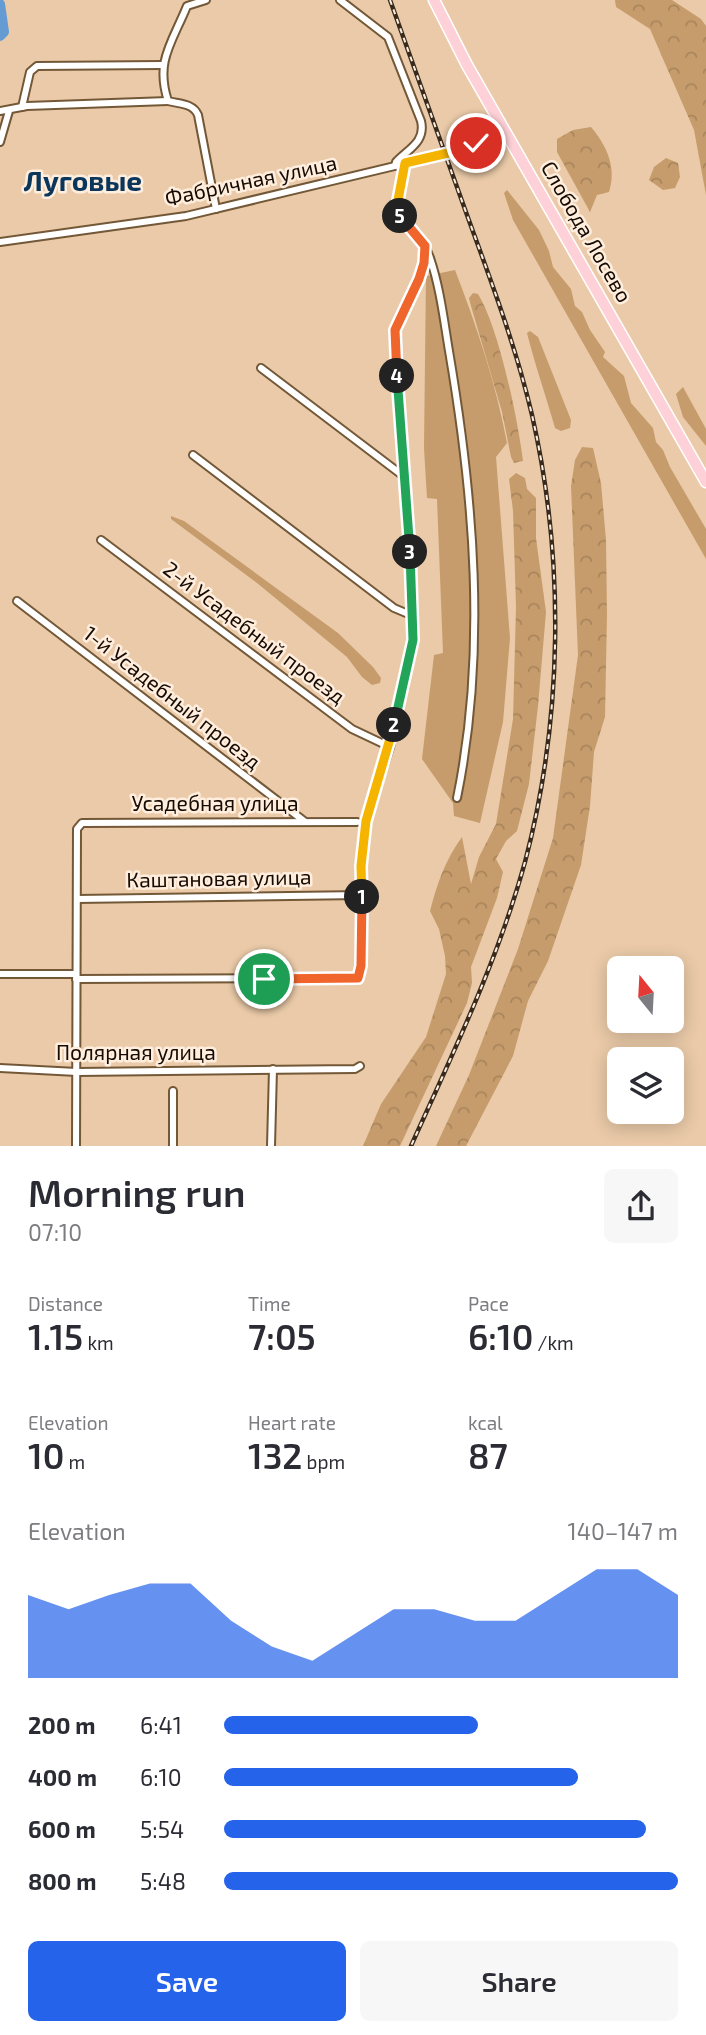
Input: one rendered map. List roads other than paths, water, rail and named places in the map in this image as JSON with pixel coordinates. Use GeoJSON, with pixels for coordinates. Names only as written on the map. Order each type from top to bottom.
{"type":"FeatureCollection","features":[{"type":"Feature","properties":{"kind":"main road","name":"Слобода Лосево"},"geometry":{"type":"LineString","coordinates":[[434,0],[458,48],[706,482]]}},
{"type":"Feature","properties":{"kind":"street"},"geometry":{"type":"LineString","coordinates":[[167,101],[162,83],[162,65],[187,6],[206,0]]}},
{"type":"Feature","properties":{"kind":"street"},"geometry":{"type":"LineString","coordinates":[[341,0],[388,37],[421,121],[423,131],[420,140],[395,166]]}},
{"type":"Feature","properties":{"kind":"street"},"geometry":{"type":"LineString","coordinates":[[22,107],[30,72],[37,66],[162,65]]}},
{"type":"Feature","properties":{"kind":"street"},"geometry":{"type":"LineString","coordinates":[[0,111],[22,107],[167,101],[195,109],[216,209]]}},
{"type":"Feature","properties":{"kind":"street"},"geometry":{"type":"LineString","coordinates":[[0,142],[9,111]]}},
{"type":"Feature","properties":{"kind":"street","name":"Фабричная улица"},"geometry":{"type":"LineString","coordinates":[[0,242],[186,216],[448,153],[504,129]]}},
{"type":"Feature","properties":{"kind":"street"},"geometry":{"type":"LineString","coordinates":[[405,163],[398,208],[401,219],[425,246],[431,260],[461,431],[473,557],[473,680],[457,799]]}},
{"type":"Feature","properties":{"kind":"street"},"geometry":{"type":"LineString","coordinates":[[0,974],[76,977],[358,978],[361,966],[361,866],[366,821],[390,747],[413,640],[406,478],[394,349],[395,330],[419,279],[425,246]]}},
{"type":"Feature","properties":{"kind":"street"},"geometry":{"type":"LineString","coordinates":[[261,368],[406,478]]}},
{"type":"Feature","properties":{"kind":"street"},"geometry":{"type":"LineString","coordinates":[[193,455],[394,608],[413,616]]}},
{"type":"Feature","properties":{"kind":"street","name":"2-й Усадебный проезд"},"geometry":{"type":"LineString","coordinates":[[102,540],[352,729],[390,747]]}},
{"type":"Feature","properties":{"kind":"street","name":"1-й Усадебный проезд"},"geometry":{"type":"LineString","coordinates":[[18,601],[306,822]]}},
{"type":"Feature","properties":{"kind":"street","name":"Усадебная улица"},"geometry":{"type":"LineString","coordinates":[[77,898],[77,829],[82,823],[89,821],[357,822]]}},
{"type":"Feature","properties":{"kind":"street","name":"Каштановая улица"},"geometry":{"type":"LineString","coordinates":[[77,898],[362,895]]}},
{"type":"Feature","properties":{"kind":"street"},"geometry":{"type":"LineString","coordinates":[[76,1146],[77,898]]}},
{"type":"Feature","properties":{"kind":"street","name":"Полярная улица"},"geometry":{"type":"LineString","coordinates":[[0,1068],[77,1072],[355,1069],[360,1066]]}},
{"type":"Feature","properties":{"kind":"street"},"geometry":{"type":"LineString","coordinates":[[271,1146],[273,1069]]}},
{"type":"Feature","properties":{"kind":"street"},"geometry":{"type":"LineString","coordinates":[[173,1091],[173,1146]]}},
{"type":"Feature","properties":{"kind":"waterway"},"geometry":{"type":"LineString","coordinates":[[0,4],[4,32],[0,36]]}},
{"type":"Feature","properties":{"kind":"railway"},"geometry":{"type":"LineString","coordinates":[[390,0],[494,289],[526,390],[543,470],[554,582],[553,696],[538,807],[525,862],[488,970],[411,1146]]}},
{"type":"Feature","properties":{"kind":"district","name":"Луговые"},"geometry":{"type":"Point","coordinates":[83,181]}}]}
